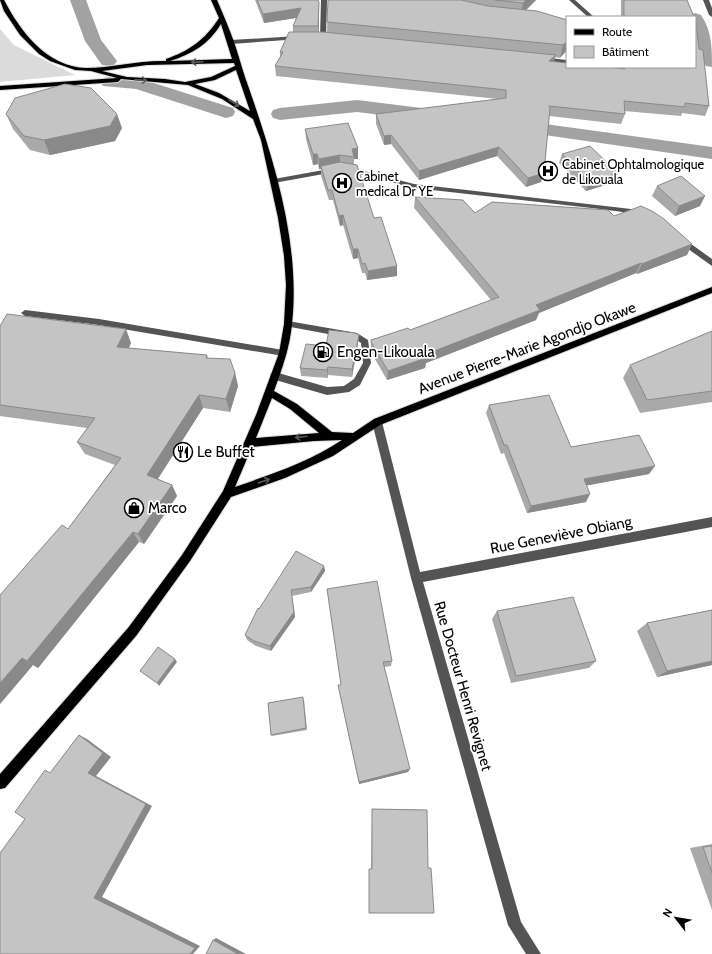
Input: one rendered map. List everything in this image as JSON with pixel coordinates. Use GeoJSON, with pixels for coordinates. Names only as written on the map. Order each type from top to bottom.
{"type":"FeatureCollection","features":[{"type":"Feature","properties":{"kind":"main road"},"geometry":{"type":"LineString","coordinates":[[1,0],[17,28],[36,48],[52,59],[77,69],[160,62],[237,64]]}},
{"type":"Feature","properties":{"kind":"main road"},"geometry":{"type":"LineString","coordinates":[[0,782],[32,748],[132,632],[186,558],[228,494],[270,393],[283,353],[288,324],[290,286],[288,256],[274,180],[264,140],[237,64],[231,42],[214,0]]}},
{"type":"Feature","properties":{"kind":"main road"},"geometry":{"type":"LineString","coordinates":[[160,62],[185,55],[198,47],[215,30],[221,19]]}},
{"type":"Feature","properties":{"kind":"main road"},"geometry":{"type":"LineString","coordinates":[[185,84],[213,79],[237,64]]}},
{"type":"Feature","properties":{"kind":"main road"},"geometry":{"type":"LineString","coordinates":[[89,69],[128,80]]}},
{"type":"Feature","properties":{"kind":"main road"},"geometry":{"type":"LineString","coordinates":[[0,88],[128,80],[165,81],[207,89],[255,117]]}},
{"type":"Feature","properties":{"kind":"main road","name":"Avenue Pierre-Marie Agondjo Okawe"},"geometry":{"type":"LineString","coordinates":[[228,494],[281,475],[319,459],[377,422],[712,290]]}},
{"type":"Feature","properties":{"kind":"main road"},"geometry":{"type":"LineString","coordinates":[[270,393],[284,400],[300,411],[329,435]]}},
{"type":"Feature","properties":{"kind":"main road"},"geometry":{"type":"LineString","coordinates":[[249,443],[329,435],[354,437]]}},
{"type":"Feature","properties":{"kind":"street"},"geometry":{"type":"LineString","coordinates":[[323,38],[324,0]]}},
{"type":"Feature","properties":{"kind":"street"},"geometry":{"type":"LineString","coordinates":[[572,0],[590,16]]}},
{"type":"Feature","properties":{"kind":"street"},"geometry":{"type":"LineString","coordinates":[[706,0],[712,15]]}},
{"type":"Feature","properties":{"kind":"street"},"geometry":{"type":"LineString","coordinates":[[231,42],[307,38]]}},
{"type":"Feature","properties":{"kind":"street"},"geometry":{"type":"LineString","coordinates":[[315,38],[331,39]]}},
{"type":"Feature","properties":{"kind":"street"},"geometry":{"type":"LineString","coordinates":[[532,59],[566,62]]}},
{"type":"Feature","properties":{"kind":"street"},"geometry":{"type":"LineString","coordinates":[[274,180],[340,169],[356,171],[414,186],[631,211],[645,216]]}},
{"type":"Feature","properties":{"kind":"street"},"geometry":{"type":"LineString","coordinates":[[672,233],[712,263]]}},
{"type":"Feature","properties":{"kind":"street"},"geometry":{"type":"LineString","coordinates":[[25,313],[99,322],[283,353]]}},
{"type":"Feature","properties":{"kind":"street"},"geometry":{"type":"LineString","coordinates":[[275,376],[327,391],[346,389],[357,382],[367,363],[365,342],[357,336],[288,324]]}},
{"type":"Feature","properties":{"kind":"street","name":"Rue Docteur Henri Revignet"},"geometry":{"type":"LineString","coordinates":[[377,422],[416,578],[515,925],[534,954]]}},
{"type":"Feature","properties":{"kind":"street","name":"Rue Geneviève Obiang"},"geometry":{"type":"LineString","coordinates":[[416,578],[712,522]]}},
{"type":"Feature","properties":{"kind":"shaded area"},"geometry":{"type":"Polygon","coordinates":[[[0,29],[14,45],[75,75],[0,82],[0,29]]]}},
{"type":"Feature","properties":{"kind":"building"},"geometry":{"type":"Polygon","coordinates":[[[257,0],[318,0],[318,26],[293,26],[301,8],[263,14],[257,0]]]}},
{"type":"Feature","properties":{"kind":"building"},"geometry":{"type":"Polygon","coordinates":[[[328,0],[461,0],[488,6],[537,11],[566,20],[566,42],[563,45],[327,22],[328,0]]]}},
{"type":"Feature","properties":{"kind":"building"},"geometry":{"type":"Polygon","coordinates":[[[495,0],[526,0],[523,3],[495,0]]]}},
{"type":"Feature","properties":{"kind":"building"},"geometry":{"type":"Polygon","coordinates":[[[624,0],[687,0],[694,16],[624,16],[624,0]]]}},
{"type":"Feature","properties":{"kind":"building"},"geometry":{"type":"Polygon","coordinates":[[[696,22],[699,49],[703,50],[709,106],[685,103],[685,107],[624,101],[625,114],[549,106],[544,173],[528,178],[499,147],[419,171],[391,135],[384,136],[376,114],[506,98],[506,90],[275,66],[283,52],[280,52],[289,32],[323,32],[556,55],[549,61],[566,63],[566,68],[696,68],[696,22]]]}},
{"type":"Feature","properties":{"kind":"building"},"geometry":{"type":"Polygon","coordinates":[[[65,84],[91,88],[117,114],[110,126],[44,140],[24,136],[6,114],[15,98],[65,84]]]}},
{"type":"Feature","properties":{"kind":"building"},"geometry":{"type":"Polygon","coordinates":[[[348,123],[358,148],[352,149],[354,157],[340,155],[319,159],[317,154],[313,154],[305,129],[348,123]]]}},
{"type":"Feature","properties":{"kind":"building"},"geometry":{"type":"Polygon","coordinates":[[[590,146],[618,173],[589,182],[562,154],[590,146]]]}},
{"type":"Feature","properties":{"kind":"building"},"geometry":{"type":"Polygon","coordinates":[[[340,162],[357,165],[374,218],[381,217],[397,266],[368,271],[365,263],[362,264],[358,249],[353,249],[343,215],[339,216],[332,190],[328,190],[321,166],[340,162]]]}},
{"type":"Feature","properties":{"kind":"building"},"geometry":{"type":"Polygon","coordinates":[[[681,176],[705,196],[679,206],[657,186],[681,176]]]}},
{"type":"Feature","properties":{"kind":"building"},"geometry":{"type":"Polygon","coordinates":[[[415,197],[463,200],[475,213],[492,202],[608,210],[614,216],[641,206],[664,219],[692,244],[536,305],[540,310],[424,355],[426,358],[388,371],[371,340],[408,328],[410,330],[499,297],[415,197]]]}},
{"type":"Feature","properties":{"kind":"building"},"geometry":{"type":"Polygon","coordinates":[[[7,314],[126,329],[117,347],[207,355],[206,358],[230,359],[235,373],[226,399],[199,395],[147,475],[172,485],[138,534],[133,532],[27,661],[22,658],[0,683],[0,595],[62,525],[68,529],[121,458],[77,442],[95,418],[0,405],[0,326],[7,314]]]}},
{"type":"Feature","properties":{"kind":"building"},"geometry":{"type":"Polygon","coordinates":[[[329,330],[355,333],[359,335],[352,369],[328,367],[327,370],[300,368],[306,344],[326,346],[329,330]]]}},
{"type":"Feature","properties":{"kind":"building"},"geometry":{"type":"Polygon","coordinates":[[[712,331],[712,391],[647,400],[630,365],[712,331]]]}},
{"type":"Feature","properties":{"kind":"building"},"geometry":{"type":"Polygon","coordinates":[[[549,395],[571,447],[639,435],[655,466],[584,479],[590,494],[531,506],[507,445],[504,445],[489,405],[549,395]]]}},
{"type":"Feature","properties":{"kind":"building"},"geometry":{"type":"Polygon","coordinates":[[[296,551],[324,566],[311,587],[291,590],[294,612],[270,646],[254,641],[245,635],[258,608],[259,609],[296,551]]]}},
{"type":"Feature","properties":{"kind":"building"},"geometry":{"type":"Polygon","coordinates":[[[377,581],[392,661],[383,662],[410,769],[359,782],[338,685],[341,685],[327,589],[377,581]]]}},
{"type":"Feature","properties":{"kind":"building"},"geometry":{"type":"Polygon","coordinates":[[[573,597],[596,661],[516,676],[497,611],[573,597]]]}},
{"type":"Feature","properties":{"kind":"building"},"geometry":{"type":"Polygon","coordinates":[[[712,610],[712,661],[667,671],[647,623],[712,610]]]}},
{"type":"Feature","properties":{"kind":"building"},"geometry":{"type":"Polygon","coordinates":[[[158,647],[175,659],[157,683],[140,671],[158,647]]]}},
{"type":"Feature","properties":{"kind":"building"},"geometry":{"type":"Polygon","coordinates":[[[303,697],[306,728],[271,735],[268,703],[303,697]]]}},
{"type":"Feature","properties":{"kind":"building"},"geometry":{"type":"Polygon","coordinates":[[[79,735],[103,753],[88,773],[146,804],[94,898],[195,948],[190,954],[0,954],[0,853],[25,819],[15,812],[45,770],[50,773],[79,735]]]}},
{"type":"Feature","properties":{"kind":"building"},"geometry":{"type":"Polygon","coordinates":[[[372,809],[427,810],[428,868],[431,868],[434,913],[369,913],[369,869],[372,869],[372,809]]]}},
{"type":"Feature","properties":{"kind":"building"},"geometry":{"type":"Polygon","coordinates":[[[712,846],[712,873],[703,847],[712,846]]]}},
{"type":"Feature","properties":{"kind":"building"},"geometry":{"type":"Polygon","coordinates":[[[213,940],[238,954],[206,954],[213,940]]]}},
{"type":"Feature","properties":{"kind":"waterway"},"geometry":{"type":"LineString","coordinates":[[78,0],[93,41],[108,61]]}},
{"type":"Feature","properties":{"kind":"waterway"},"geometry":{"type":"LineString","coordinates":[[696,21],[712,62]]}},
{"type":"Feature","properties":{"kind":"waterway"},"geometry":{"type":"LineString","coordinates":[[109,82],[138,84],[226,112]]}},
{"type":"Feature","properties":{"kind":"waterway"},"geometry":{"type":"LineString","coordinates":[[280,114],[357,106],[438,116]]}},
{"type":"Feature","properties":{"kind":"waterway"},"geometry":{"type":"LineString","coordinates":[[509,125],[712,153]]}},
{"type":"Feature","properties":{"kind":"place","name":"Cabinet Ophtalmologique de Likouala"},"geometry":{"type":"Point","coordinates":[548,171]}},
{"type":"Feature","properties":{"kind":"place","name":"Cabinet medical Dr YE"},"geometry":{"type":"Point","coordinates":[342,183]}},
{"type":"Feature","properties":{"kind":"place","name":"Engen-Likouala"},"geometry":{"type":"Point","coordinates":[323,352]}},
{"type":"Feature","properties":{"kind":"place","name":"Le Buffet"},"geometry":{"type":"Point","coordinates":[183,452]}},
{"type":"Feature","properties":{"kind":"place","name":"Marco"},"geometry":{"type":"Point","coordinates":[134,508]}}]}
